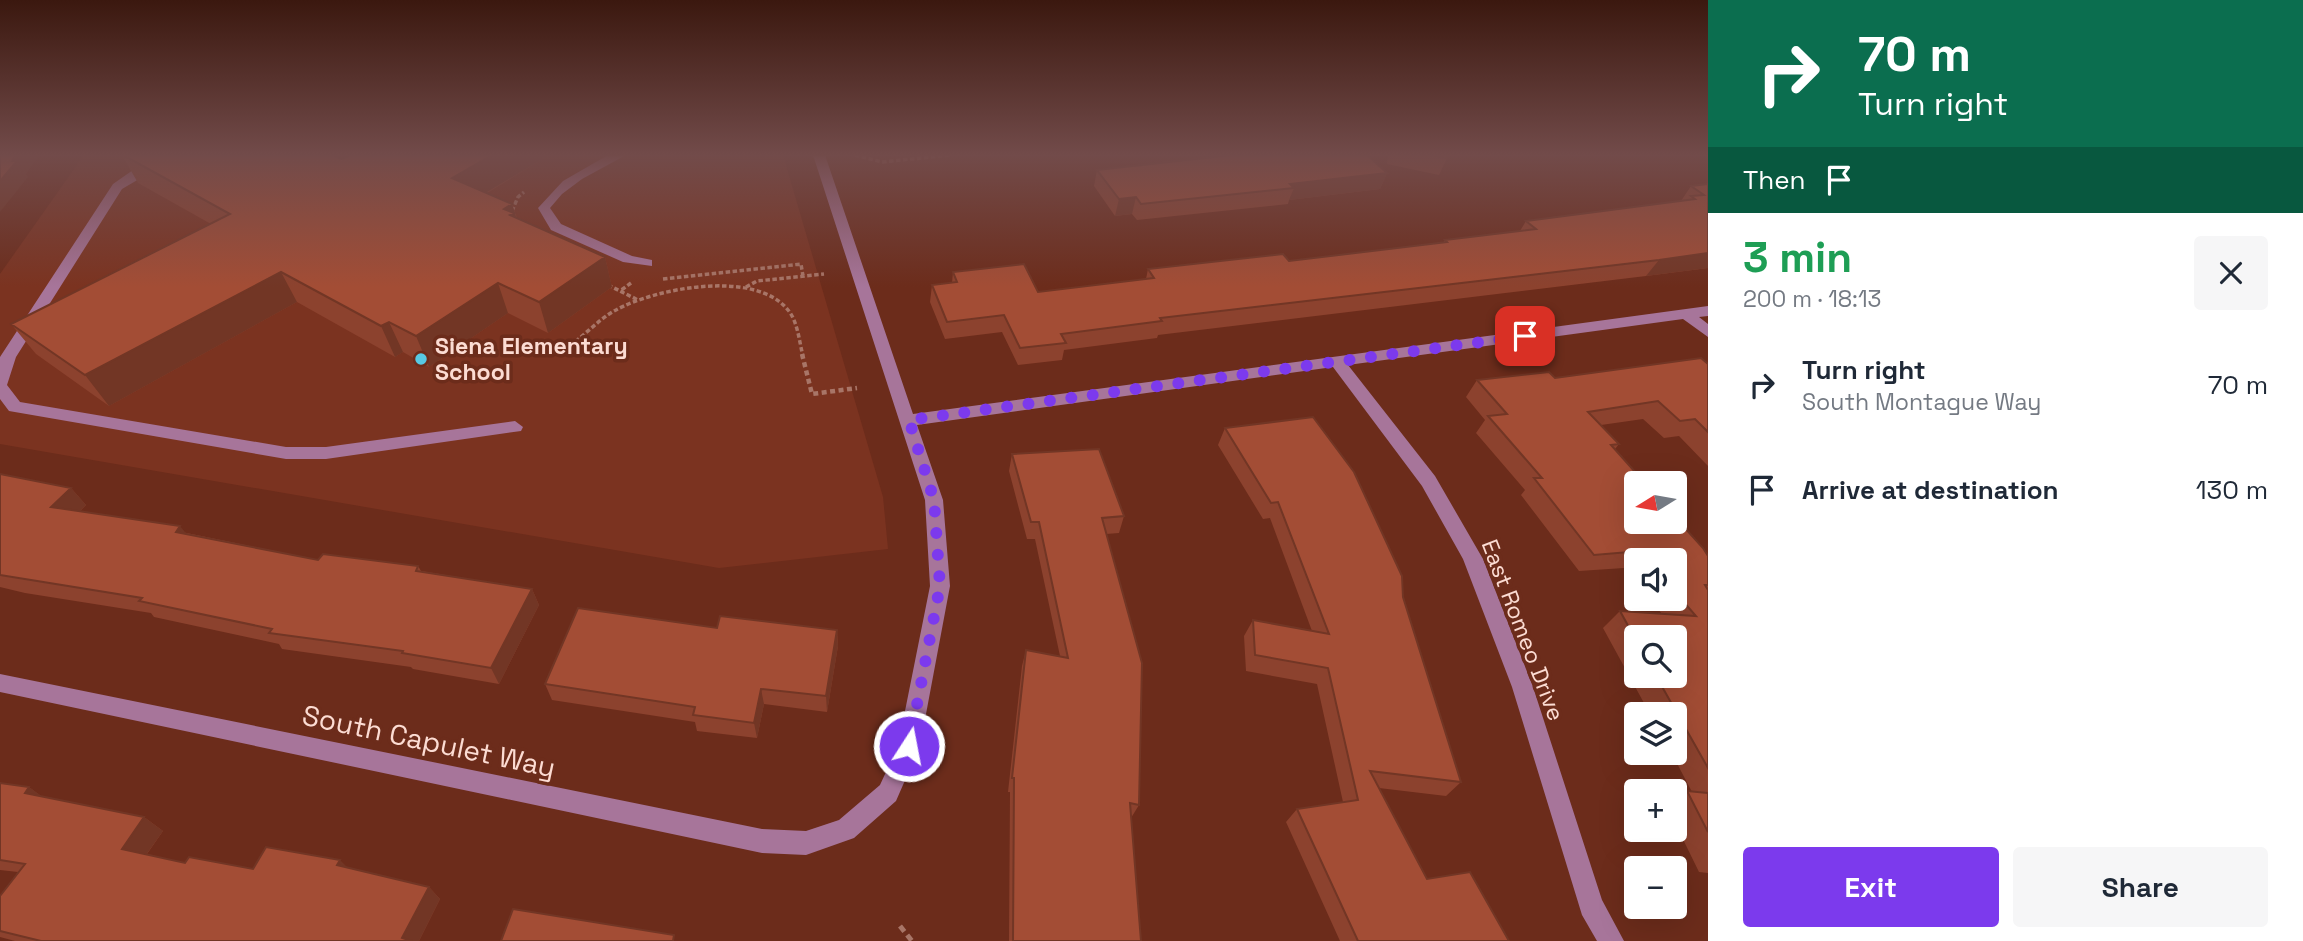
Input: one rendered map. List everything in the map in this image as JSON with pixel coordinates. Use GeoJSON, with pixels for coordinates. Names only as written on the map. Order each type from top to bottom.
{"type":"FeatureCollection","features":[{"type":"Feature","properties":{"kind":"street"},"geometry":{"type":"LineString","coordinates":[[109,199],[8,356],[0,386],[15,407],[286,453],[327,453],[515,427]]}},
{"type":"Feature","properties":{"kind":"street"},"geometry":{"type":"LineString","coordinates":[[549,199],[544,208],[556,227],[628,259],[647,263]]}},
{"type":"Feature","properties":{"kind":"street"},"geometry":{"type":"LineString","coordinates":[[834,199],[909,420],[1708,312]]}},
{"type":"Feature","properties":{"kind":"street"},"geometry":{"type":"LineString","coordinates":[[1686,314],[1708,332]]}},
{"type":"Feature","properties":{"kind":"street","name":"East Romeo Drive"},"geometry":{"type":"LineString","coordinates":[[1337,362],[1415,459],[1472,557],[1517,671],[1591,906],[1611,941]]}},
{"type":"Feature","properties":{"kind":"street","name":"South Capulet Way"},"geometry":{"type":"LineString","coordinates":[[0,683],[762,841],[806,843],[846,830],[888,793],[909,746],[940,586],[934,500],[909,420]]}},
{"type":"Feature","properties":{"kind":"path"},"geometry":{"type":"LineString","coordinates":[[658,279],[801,264],[803,276]]}},
{"type":"Feature","properties":{"kind":"path"},"geometry":{"type":"LineString","coordinates":[[746,287],[757,281],[824,274]]}},
{"type":"Feature","properties":{"kind":"path"},"geometry":{"type":"LineString","coordinates":[[636,279],[620,291],[639,300]]}},
{"type":"Feature","properties":{"kind":"path"},"geometry":{"type":"LineString","coordinates":[[524,347],[549,356],[568,346],[615,310],[639,300],[673,292],[746,287],[778,299],[788,309],[794,320],[812,394],[857,388]]}},
{"type":"Feature","properties":{"kind":"path"},"geometry":{"type":"LineString","coordinates":[[568,346],[575,349]]}},
{"type":"Feature","properties":{"kind":"path"},"geometry":{"type":"LineString","coordinates":[[900,926],[912,941]]}},
{"type":"Feature","properties":{"kind":"shaded area","name":"Siena Elementary School"},"geometry":{"type":"Polygon","coordinates":[[[53,199],[796,199],[883,497],[888,549],[719,568],[0,444],[0,274],[53,199]]]}},
{"type":"Feature","properties":{"kind":"building"},"geometry":{"type":"Polygon","coordinates":[[[203,199],[500,199],[512,204],[504,209],[514,213],[510,215],[605,257],[539,302],[498,283],[416,336],[389,322],[381,326],[281,272],[85,375],[11,324],[230,214],[203,199]]]}},
{"type":"Feature","properties":{"kind":"building"},"geometry":{"type":"Polygon","coordinates":[[[1137,199],[1190,199],[1141,204],[1137,199]]]}},
{"type":"Feature","properties":{"kind":"building"},"geometry":{"type":"Polygon","coordinates":[[[1708,199],[1708,253],[1160,318],[1162,321],[1061,334],[1066,343],[1020,348],[1004,315],[947,322],[932,285],[957,282],[953,272],[1024,264],[1038,292],[1154,278],[1148,269],[1283,254],[1289,261],[1447,242],[1445,240],[1536,229],[1526,221],[1708,199]]]}},
{"type":"Feature","properties":{"kind":"building"},"geometry":{"type":"Polygon","coordinates":[[[1701,358],[1708,364],[1708,432],[1695,419],[1680,421],[1658,401],[1588,412],[1619,444],[1611,445],[1634,471],[1624,471],[1624,534],[1687,534],[1687,530],[1708,556],[1708,585],[1705,585],[1708,590],[1708,768],[1687,731],[1687,702],[1671,702],[1663,688],[1687,688],[1687,625],[1628,625],[1620,611],[1696,616],[1687,606],[1687,548],[1624,548],[1624,552],[1594,555],[1534,478],[1542,478],[1488,416],[1507,414],[1477,380],[1549,372],[1555,378],[1701,358]]]}},
{"type":"Feature","properties":{"kind":"building"},"geometry":{"type":"Polygon","coordinates":[[[1313,417],[1354,472],[1402,576],[1403,597],[1461,782],[1370,771],[1427,879],[1470,872],[1509,941],[1358,941],[1297,809],[1358,800],[1328,668],[1255,655],[1253,620],[1329,634],[1278,502],[1271,503],[1225,428],[1313,417]]]}},
{"type":"Feature","properties":{"kind":"building"},"geometry":{"type":"Polygon","coordinates":[[[1099,449],[1124,516],[1102,518],[1142,663],[1139,805],[1130,803],[1141,941],[1013,941],[1012,778],[1026,650],[1068,658],[1039,522],[1031,522],[1012,454],[1099,449]]]}},
{"type":"Feature","properties":{"kind":"building"},"geometry":{"type":"Polygon","coordinates":[[[0,474],[71,488],[51,507],[180,526],[176,532],[318,560],[323,554],[418,566],[416,571],[532,589],[491,668],[402,653],[403,651],[269,633],[272,629],[139,601],[142,598],[0,575],[0,474]]]}},
{"type":"Feature","properties":{"kind":"building"},"geometry":{"type":"Polygon","coordinates":[[[578,608],[717,628],[720,616],[837,630],[826,696],[761,689],[754,723],[693,715],[695,707],[545,684],[578,608]]]}},
{"type":"Feature","properties":{"kind":"building"},"geometry":{"type":"Polygon","coordinates":[[[0,783],[29,787],[25,793],[144,817],[122,849],[185,863],[189,857],[253,869],[266,847],[340,860],[337,865],[429,887],[402,938],[412,941],[41,941],[0,931],[0,896],[25,864],[0,860],[0,783]]]}},
{"type":"Feature","properties":{"kind":"building"},"geometry":{"type":"Polygon","coordinates":[[[1687,791],[1708,793],[1708,832],[1687,791]]]}},
{"type":"Feature","properties":{"kind":"building"},"geometry":{"type":"Polygon","coordinates":[[[513,909],[674,935],[673,941],[501,941],[513,909]]]}},
{"type":"Feature","properties":{"kind":"place","name":"Siena Elementary School"},"geometry":{"type":"Point","coordinates":[421,359]}},
{"type":"Feature","properties":{"kind":"route"},"geometry":{"type":"LineString","coordinates":[[909,746],[940,586],[934,500],[909,420],[1525,336]]}}]}
